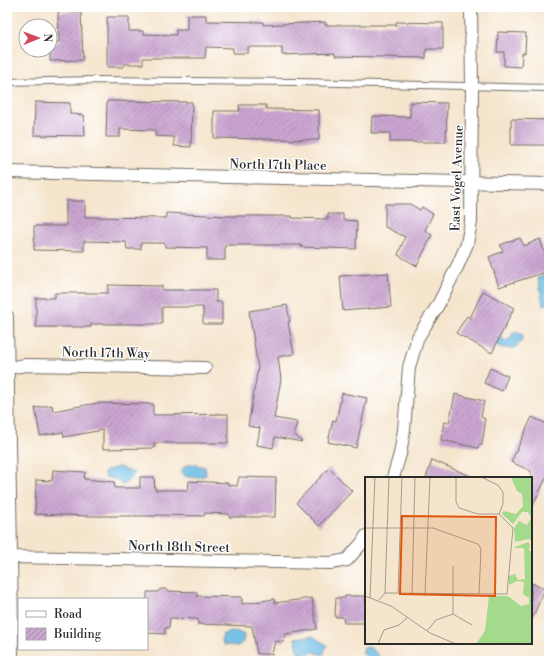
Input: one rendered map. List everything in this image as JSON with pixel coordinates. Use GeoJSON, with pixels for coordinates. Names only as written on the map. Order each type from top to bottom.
{"type":"FeatureCollection","features":[{"type":"Feature","properties":{"kind":"street","name":"East Vogel Avenue"},"geometry":{"type":"LineString","coordinates":[[392,477],[400,454],[404,430],[409,367],[418,337],[440,301],[467,244],[471,222],[471,7]]}},
{"type":"Feature","properties":{"kind":"street","name":"North 17th Place"},"geometry":{"type":"LineString","coordinates":[[7,172],[549,184]]}},
{"type":"Feature","properties":{"kind":"street"},"geometry":{"type":"LineString","coordinates":[[7,316],[12,661]]}},
{"type":"Feature","properties":{"kind":"street","name":"North 17th Way"},"geometry":{"type":"LineString","coordinates":[[7,368],[26,365],[205,368]]}},
{"type":"Feature","properties":{"kind":"street","name":"North 18th Street"},"geometry":{"type":"LineString","coordinates":[[11,557],[331,563],[347,560],[365,538]]}},
{"type":"Feature","properties":{"kind":"lane"},"geometry":{"type":"LineString","coordinates":[[7,82],[101,80],[298,82],[549,88]]}},
{"type":"Feature","properties":{"kind":"water"},"geometry":{"type":"Polygon","coordinates":[[[549,273],[549,304],[543,305],[538,277],[549,273]]]}},
{"type":"Feature","properties":{"kind":"water"},"geometry":{"type":"Polygon","coordinates":[[[518,332],[523,335],[522,340],[513,348],[505,348],[496,345],[500,337],[506,341],[511,338],[512,334],[518,332]]]}},
{"type":"Feature","properties":{"kind":"water"},"geometry":{"type":"Polygon","coordinates":[[[193,464],[205,467],[206,475],[194,478],[184,476],[182,474],[182,470],[185,466],[193,464]]]}},
{"type":"Feature","properties":{"kind":"water"},"geometry":{"type":"Polygon","coordinates":[[[118,467],[135,473],[124,485],[120,484],[118,480],[105,477],[104,473],[118,467]]]}},
{"type":"Feature","properties":{"kind":"water"},"geometry":{"type":"Polygon","coordinates":[[[236,631],[244,635],[243,642],[238,646],[224,645],[221,640],[223,634],[236,631]]]}},
{"type":"Feature","properties":{"kind":"water"},"geometry":{"type":"Polygon","coordinates":[[[312,636],[327,645],[323,655],[314,652],[299,654],[295,638],[312,636]]]}},
{"type":"Feature","properties":{"kind":"water"},"geometry":{"type":"Polygon","coordinates":[[[367,647],[376,652],[381,661],[370,661],[362,652],[364,648],[367,647]]]}},
{"type":"Feature","properties":{"kind":"building"},"geometry":{"type":"Polygon","coordinates":[[[81,11],[83,60],[50,61],[50,58],[58,58],[58,12],[81,11]]]}},
{"type":"Feature","properties":{"kind":"building"},"geometry":{"type":"Polygon","coordinates":[[[187,15],[206,15],[206,21],[263,22],[263,25],[325,22],[325,25],[396,25],[396,22],[443,23],[443,49],[426,49],[426,58],[335,56],[335,53],[282,55],[282,47],[248,47],[248,53],[233,53],[233,48],[206,47],[205,58],[143,58],[143,64],[124,64],[124,67],[107,67],[107,17],[129,17],[129,31],[143,31],[143,34],[176,35],[176,30],[187,30],[187,15]]]}},
{"type":"Feature","properties":{"kind":"building"},"geometry":{"type":"Polygon","coordinates":[[[498,32],[526,33],[525,53],[522,53],[521,67],[504,66],[504,52],[497,52],[498,32]]]}},
{"type":"Feature","properties":{"kind":"building"},"geometry":{"type":"Polygon","coordinates":[[[107,101],[192,102],[191,147],[174,146],[174,137],[155,136],[155,130],[120,129],[120,137],[106,137],[107,101]]]}},
{"type":"Feature","properties":{"kind":"building"},"geometry":{"type":"Polygon","coordinates":[[[35,102],[70,103],[70,114],[84,115],[85,136],[34,135],[35,102]]]}},
{"type":"Feature","properties":{"kind":"building"},"geometry":{"type":"Polygon","coordinates":[[[410,102],[447,103],[446,142],[390,142],[390,133],[371,133],[372,116],[410,117],[410,102]]]}},
{"type":"Feature","properties":{"kind":"building"},"geometry":{"type":"Polygon","coordinates":[[[239,105],[266,105],[266,109],[319,110],[319,140],[214,138],[214,111],[240,111],[239,105]]]}},
{"type":"Feature","properties":{"kind":"building"},"geometry":{"type":"Polygon","coordinates":[[[511,119],[549,120],[549,145],[511,145],[511,119]]]}},
{"type":"Feature","properties":{"kind":"building"},"geometry":{"type":"Polygon","coordinates":[[[66,201],[85,201],[85,217],[166,218],[166,213],[226,216],[292,216],[292,218],[328,219],[328,214],[343,214],[343,220],[357,221],[356,249],[301,247],[301,245],[225,245],[225,260],[207,260],[207,248],[165,247],[165,243],[141,243],[141,249],[127,249],[126,242],[84,241],[84,251],[34,250],[34,226],[66,226],[66,201]]]}},
{"type":"Feature","properties":{"kind":"building"},"geometry":{"type":"Polygon","coordinates":[[[385,204],[410,204],[420,210],[422,207],[433,214],[425,230],[432,235],[417,266],[398,255],[405,237],[385,227],[385,204]]]}},
{"type":"Feature","properties":{"kind":"building"},"geometry":{"type":"Polygon","coordinates":[[[520,238],[524,246],[540,239],[549,271],[499,287],[489,257],[503,251],[500,245],[520,238]]]}},
{"type":"Feature","properties":{"kind":"building"},"geometry":{"type":"Polygon","coordinates":[[[388,273],[391,307],[343,311],[340,276],[388,273]]]}},
{"type":"Feature","properties":{"kind":"building"},"geometry":{"type":"Polygon","coordinates":[[[108,285],[162,286],[162,290],[216,290],[216,302],[222,302],[222,324],[203,324],[203,307],[162,307],[162,324],[91,324],[91,327],[36,327],[36,298],[55,298],[55,293],[108,293],[108,285]]]}},
{"type":"Feature","properties":{"kind":"building"},"geometry":{"type":"Polygon","coordinates":[[[483,291],[514,308],[492,353],[456,333],[467,316],[470,318],[483,291]]]}},
{"type":"Feature","properties":{"kind":"building"},"geometry":{"type":"Polygon","coordinates":[[[287,305],[290,322],[288,322],[294,354],[278,357],[281,379],[274,418],[297,422],[294,434],[302,442],[275,437],[273,448],[257,445],[260,428],[248,426],[258,368],[249,311],[287,305]]]}},
{"type":"Feature","properties":{"kind":"building"},"geometry":{"type":"Polygon","coordinates":[[[490,368],[508,376],[502,391],[484,383],[490,368]]]}},
{"type":"Feature","properties":{"kind":"building"},"geometry":{"type":"Polygon","coordinates":[[[342,393],[367,398],[356,448],[328,442],[333,420],[336,421],[342,393]]]}},
{"type":"Feature","properties":{"kind":"building"},"geometry":{"type":"Polygon","coordinates":[[[455,394],[484,401],[481,417],[485,419],[485,425],[482,445],[479,445],[478,448],[441,440],[444,422],[449,423],[455,394]]]}},
{"type":"Feature","properties":{"kind":"building"},"geometry":{"type":"Polygon","coordinates":[[[97,403],[153,404],[153,415],[228,414],[228,443],[154,443],[154,448],[103,449],[103,430],[64,437],[63,432],[40,436],[35,408],[52,405],[53,411],[97,403]]]}},
{"type":"Feature","properties":{"kind":"building"},"geometry":{"type":"Polygon","coordinates":[[[532,417],[549,425],[549,472],[532,507],[531,471],[511,462],[532,417]]]}},
{"type":"Feature","properties":{"kind":"building"},"geometry":{"type":"Polygon","coordinates":[[[432,460],[473,477],[426,477],[432,460]]]}},
{"type":"Feature","properties":{"kind":"building"},"geometry":{"type":"Polygon","coordinates":[[[329,468],[352,491],[319,526],[296,503],[329,468]]]}},
{"type":"Feature","properties":{"kind":"building"},"geometry":{"type":"Polygon","coordinates":[[[53,470],[85,472],[84,479],[114,482],[115,488],[140,488],[140,477],[154,477],[155,490],[188,490],[189,481],[228,483],[228,485],[237,486],[239,477],[276,478],[275,517],[229,517],[229,514],[205,513],[204,516],[89,516],[35,514],[36,480],[52,481],[53,470]]]}},
{"type":"Feature","properties":{"kind":"building"},"geometry":{"type":"Polygon","coordinates":[[[532,583],[545,589],[532,619],[532,583]]]}},
{"type":"Feature","properties":{"kind":"building"},"geometry":{"type":"Polygon","coordinates":[[[161,589],[165,589],[168,591],[197,592],[197,596],[242,597],[242,604],[274,599],[275,603],[312,598],[317,629],[286,634],[284,642],[275,641],[272,654],[257,654],[252,626],[198,624],[198,619],[170,618],[169,628],[165,628],[165,634],[148,633],[147,592],[157,592],[161,589]]]}},
{"type":"Feature","properties":{"kind":"building"},"geometry":{"type":"Polygon","coordinates":[[[345,596],[365,596],[365,623],[344,623],[343,617],[335,617],[336,598],[345,598],[345,596]]]}}]}
